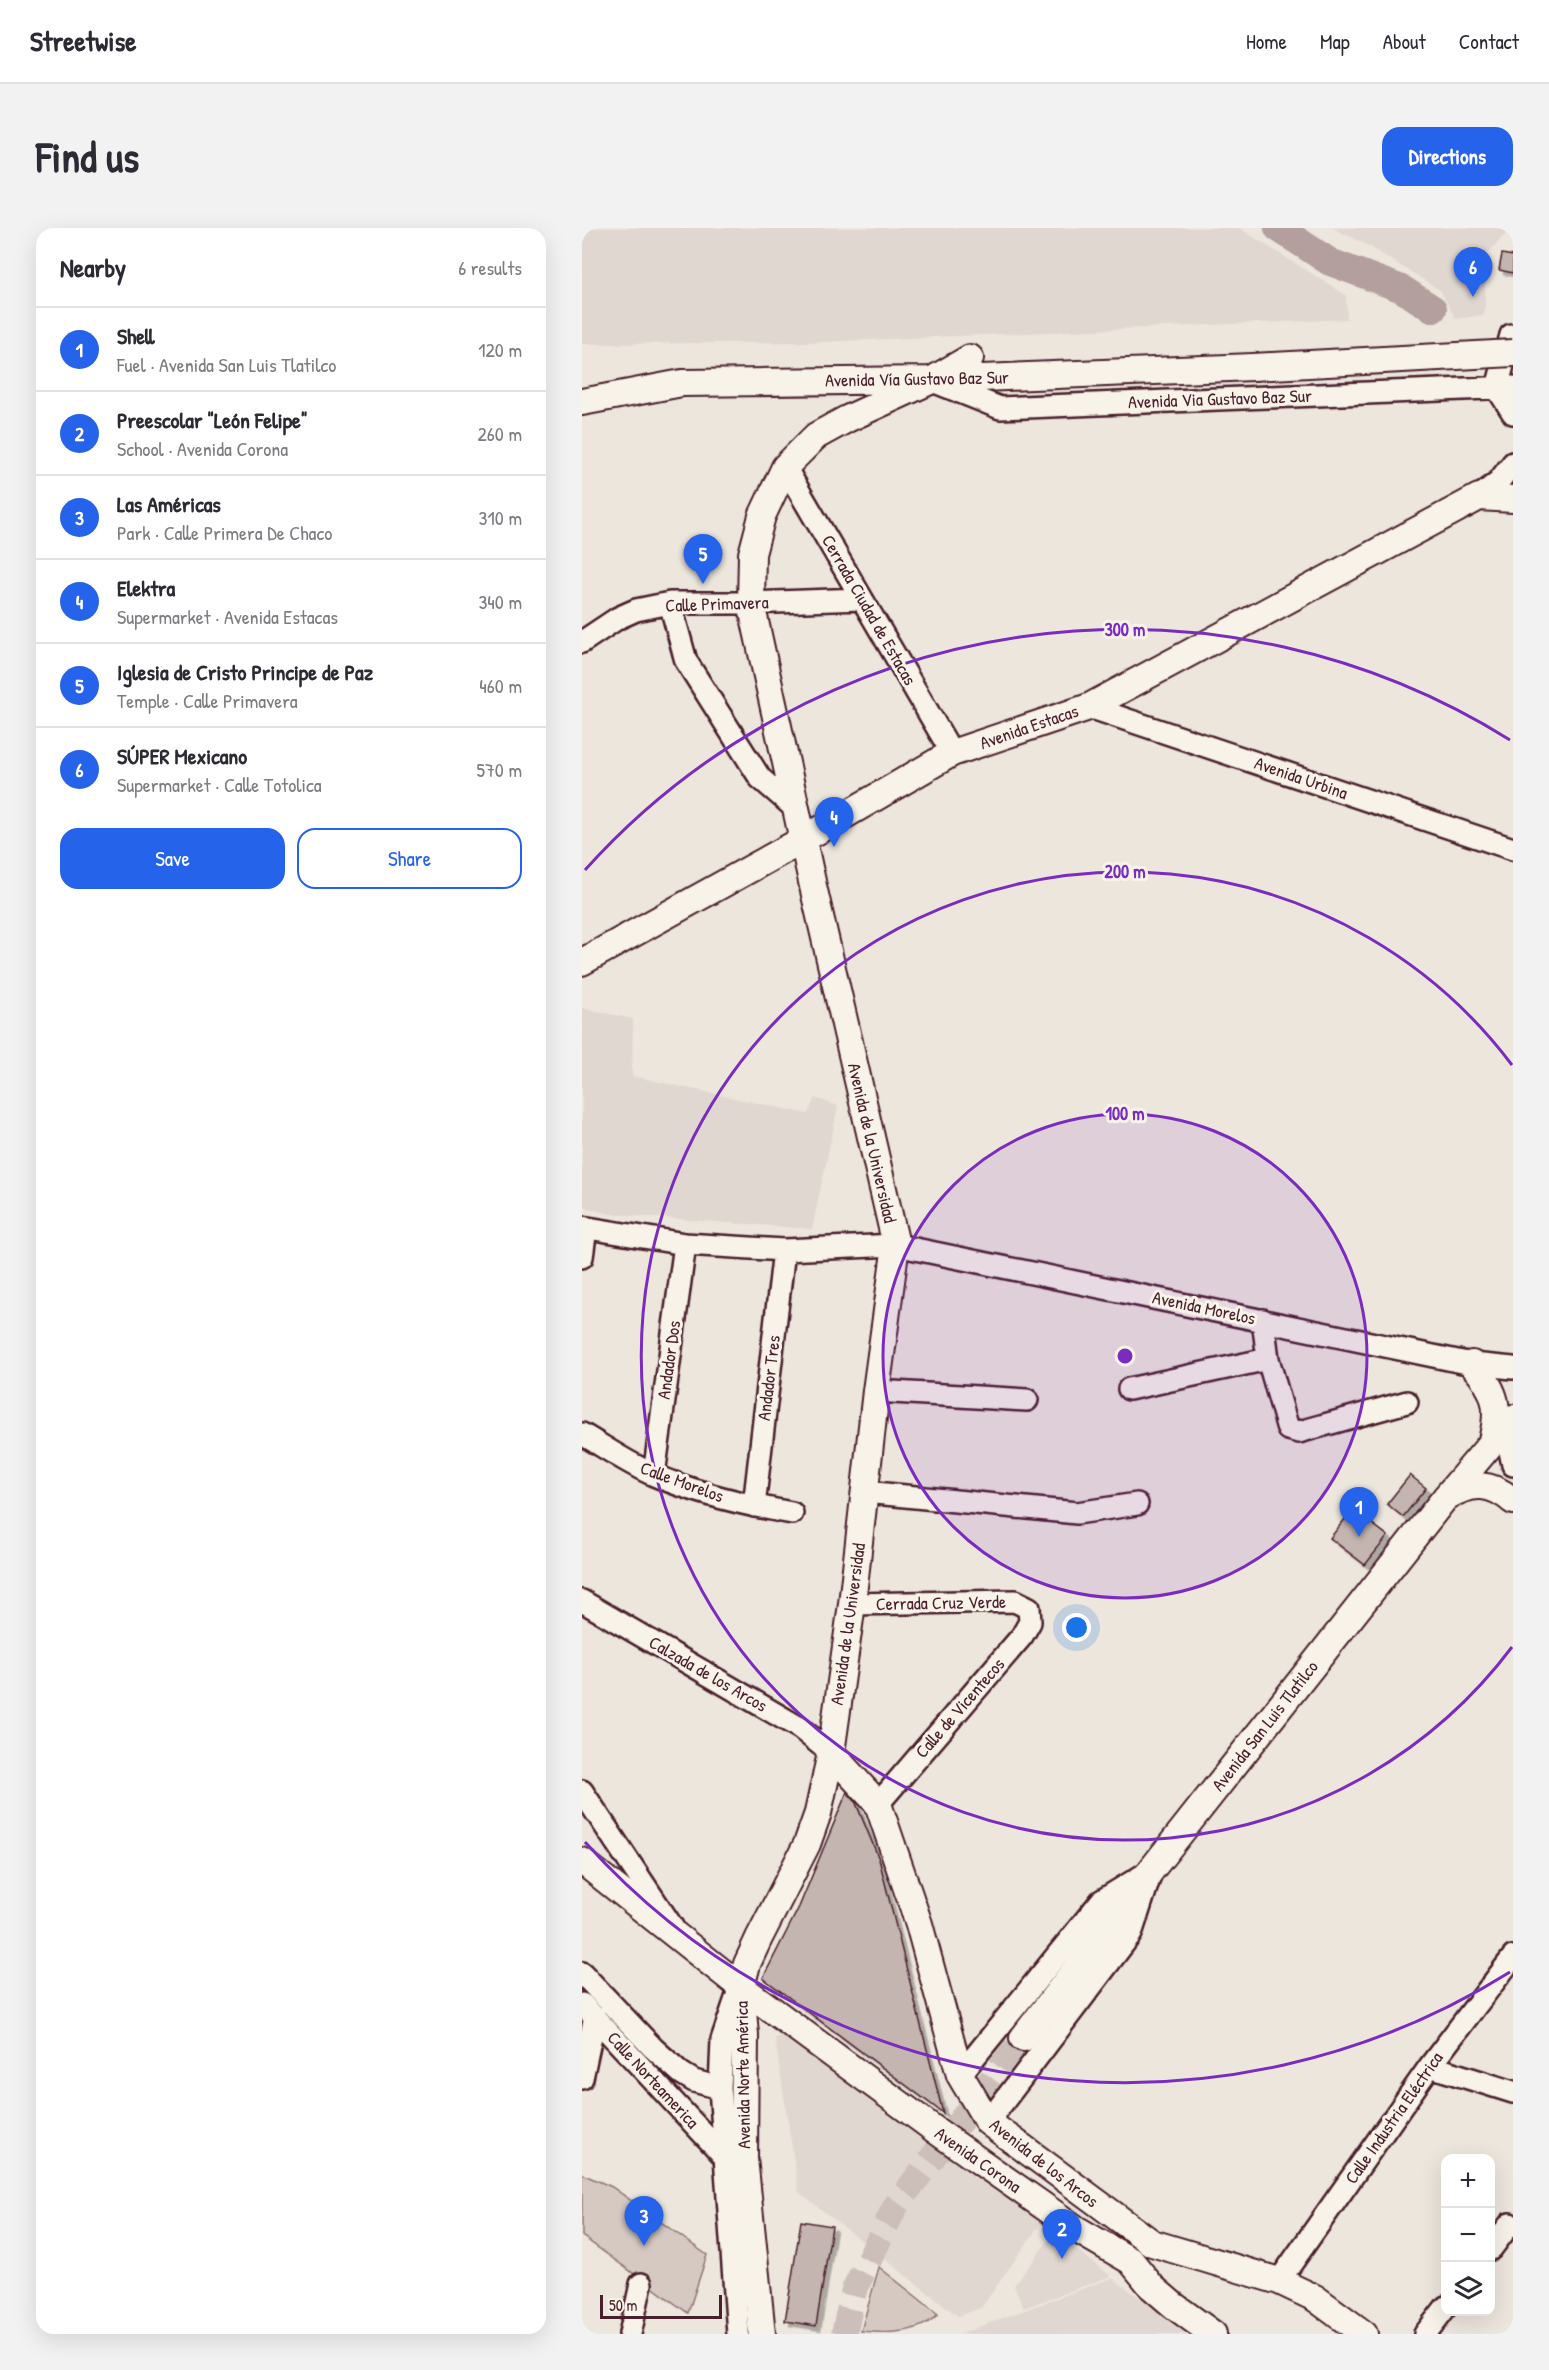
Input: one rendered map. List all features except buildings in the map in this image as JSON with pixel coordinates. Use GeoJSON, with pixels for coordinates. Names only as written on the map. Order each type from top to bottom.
{"type":"FeatureCollection","features":[{"type":"Feature","properties":{"kind":"main road","name":"Avenida Via Gustavo Baz Sur"},"geometry":{"type":"LineString","coordinates":[[1253,367],[1512,344]]}},
{"type":"Feature","properties":{"kind":"main road","name":"Avenida de la Universidad"},"geometry":{"type":"LineString","coordinates":[[741,1987],[747,1964],[759,1938],[807,1844],[818,1813],[831,1753],[852,1604],[876,1391],[896,1245],[752,603],[752,554],[762,516],[785,467],[816,436],[847,418],[932,380],[970,358]]}},
{"type":"Feature","properties":{"kind":"main road","name":"Avenida Vía Gustavo Baz Sur"},"geometry":{"type":"LineString","coordinates":[[582,402],[682,383],[932,380],[1253,367]]}},
{"type":"Feature","properties":{"kind":"main road"},"geometry":{"type":"LineString","coordinates":[[1479,497],[1513,500]]}},
{"type":"Feature","properties":{"kind":"main road","name":"Avenida Estacas"},"geometry":{"type":"LineString","coordinates":[[582,962],[804,839],[952,753],[1089,707],[1479,497]]}},
{"type":"Feature","properties":{"kind":"main road"},"geometry":{"type":"LineString","coordinates":[[1472,1364],[1487,1380],[1496,1401],[1497,1423],[1503,1430]]}},
{"type":"Feature","properties":{"kind":"main road","name":"Avenida San Luis Tlatilco"},"geometry":{"type":"LineString","coordinates":[[1023,2038],[1152,1869],[1445,1498],[1503,1430]]}},
{"type":"Feature","properties":{"kind":"main road"},"geometry":{"type":"LineString","coordinates":[[1445,1498],[1462,1488],[1482,1485],[1502,1491],[1513,1501]]}},
{"type":"Feature","properties":{"kind":"main road","name":"Avenida de los Arcos"},"geometry":{"type":"LineString","coordinates":[[831,1753],[878,1804],[919,1924],[960,2075],[988,2122],[1152,2243],[1279,2281],[1315,2298],[1364,2334]]}},
{"type":"Feature","properties":{"kind":"main road","name":"Avenida Corona"},"geometry":{"type":"LineString","coordinates":[[582,1861],[741,1987],[938,2132],[1076,2229],[1131,2261],[1152,2287],[1213,2334]]}},
{"type":"Feature","properties":{"kind":"main road","name":"Avenida Norte América"},"geometry":{"type":"LineString","coordinates":[[741,1987],[745,2035],[744,2158],[762,2334]]}},
{"type":"Feature","properties":{"kind":"main road"},"geometry":{"type":"LineString","coordinates":[[1131,2261],[1152,2243]]}},
{"type":"Feature","properties":{"kind":"street"},"geometry":{"type":"LineString","coordinates":[[1512,344],[1505,388],[1513,413]]}},
{"type":"Feature","properties":{"kind":"street","name":"Avenida Via Gustavo Baz Sur"},"geometry":{"type":"LineString","coordinates":[[932,380],[1000,408],[1505,388]]}},
{"type":"Feature","properties":{"kind":"street"},"geometry":{"type":"LineString","coordinates":[[1479,497],[1499,481],[1513,463]]}},
{"type":"Feature","properties":{"kind":"street","name":"Cerrada Ciudad de Estacas"},"geometry":{"type":"LineString","coordinates":[[785,467],[952,753]]}},
{"type":"Feature","properties":{"kind":"street","name":"Calle Primavera"},"geometry":{"type":"LineString","coordinates":[[582,642],[618,618],[636,610],[670,603],[752,603],[862,598]]}},
{"type":"Feature","properties":{"kind":"street"},"geometry":{"type":"LineString","coordinates":[[670,603],[686,661],[760,778],[797,810]]}},
{"type":"Feature","properties":{"kind":"street","name":"Avenida Urbina"},"geometry":{"type":"LineString","coordinates":[[1089,707],[1513,849]]}},
{"type":"Feature","properties":{"kind":"street"},"geometry":{"type":"LineString","coordinates":[[582,1257],[584,1227]]}},
{"type":"Feature","properties":{"kind":"street","name":"Avenida Morelos"},"geometry":{"type":"LineString","coordinates":[[584,1227],[685,1244],[784,1250],[896,1245],[1472,1364],[1513,1368]]}},
{"type":"Feature","properties":{"kind":"street","name":"Andador Dos"},"geometry":{"type":"LineString","coordinates":[[654,1475],[685,1244]]}},
{"type":"Feature","properties":{"kind":"street","name":"Andador Tres"},"geometry":{"type":"LineString","coordinates":[[754,1506],[784,1250]]}},
{"type":"Feature","properties":{"kind":"street"},"geometry":{"type":"LineString","coordinates":[[1263,1320],[1268,1359],[1287,1429],[1293,1432],[1407,1402]]}},
{"type":"Feature","properties":{"kind":"street"},"geometry":{"type":"LineString","coordinates":[[1129,1389],[1268,1359]]}},
{"type":"Feature","properties":{"kind":"street"},"geometry":{"type":"LineString","coordinates":[[876,1391],[1027,1400]]}},
{"type":"Feature","properties":{"kind":"street"},"geometry":{"type":"LineString","coordinates":[[1503,1430],[1513,1465]]}},
{"type":"Feature","properties":{"kind":"street","name":"Calle Morelos"},"geometry":{"type":"LineString","coordinates":[[582,1434],[654,1475],[679,1485],[754,1506],[792,1513]]}},
{"type":"Feature","properties":{"kind":"street"},"geometry":{"type":"LineString","coordinates":[[865,1492],[1077,1513],[1137,1504]]}},
{"type":"Feature","properties":{"kind":"street","name":"Calzada de los Arcos"},"geometry":{"type":"LineString","coordinates":[[582,1600],[801,1728],[831,1753]]}},
{"type":"Feature","properties":{"kind":"street","name":"Cerrada Cruz Verde"},"geometry":{"type":"LineString","coordinates":[[852,1604],[1015,1601],[1029,1608]]}},
{"type":"Feature","properties":{"kind":"street","name":"Calle de Vicentecos"},"geometry":{"type":"LineString","coordinates":[[878,1804],[1022,1636],[1030,1622],[1029,1608]]}},
{"type":"Feature","properties":{"kind":"street"},"geometry":{"type":"LineString","coordinates":[[582,1791],[678,1937]]}},
{"type":"Feature","properties":{"kind":"street"},"geometry":{"type":"LineString","coordinates":[[960,2075],[1101,1901],[1152,1869]]}},
{"type":"Feature","properties":{"kind":"street"},"geometry":{"type":"LineString","coordinates":[[988,2122],[1131,1934],[1152,1869]]}},
{"type":"Feature","properties":{"kind":"street","name":"Calle Industria Eléctrica"},"geometry":{"type":"LineString","coordinates":[[1279,2281],[1430,2066],[1513,1956]]}},
{"type":"Feature","properties":{"kind":"street","name":"Calle Norteamerica"},"geometry":{"type":"LineString","coordinates":[[582,1973],[653,2048],[681,2073],[694,2081],[720,2088]]}},
{"type":"Feature","properties":{"kind":"street","name":"Avenida Norte América"},"geometry":{"type":"LineString","coordinates":[[738,2334],[720,2088],[722,2040],[741,1987]]}},
{"type":"Feature","properties":{"kind":"street"},"geometry":{"type":"LineString","coordinates":[[582,2078],[589,2010]]}},
{"type":"Feature","properties":{"kind":"street","name":"Calle Norteamerica"},"geometry":{"type":"LineString","coordinates":[[589,2010],[724,2157]]}},
{"type":"Feature","properties":{"kind":"street"},"geometry":{"type":"LineString","coordinates":[[1430,2066],[1513,2092]]}},
{"type":"Feature","properties":{"kind":"street"},"geometry":{"type":"LineString","coordinates":[[1495,2244],[1510,2224]]}},
{"type":"Feature","properties":{"kind":"street"},"geometry":{"type":"LineString","coordinates":[[630,2334],[641,2284]]}},
{"type":"Feature","properties":{"kind":"street"},"geometry":{"type":"LineString","coordinates":[[1425,2334],[1441,2313]]}},
{"type":"Feature","properties":{"kind":"shaded area"},"geometry":{"type":"Polygon","coordinates":[[[582,228],[1239,228],[1346,295],[1347,319],[821,342],[582,344],[582,228]]]}},
{"type":"Feature","properties":{"kind":"shaded area"},"geometry":{"type":"Polygon","coordinates":[[[1333,228],[1511,228],[1487,254],[1484,315],[1456,319],[1440,290],[1367,245],[1333,228]]]}},
{"type":"Feature","properties":{"kind":"shaded area"},"geometry":{"type":"Polygon","coordinates":[[[582,1008],[633,1019],[632,1076],[808,1114],[815,1098],[838,1106],[812,1229],[611,1214],[582,1207],[582,1008]]]}},
{"type":"Feature","properties":{"kind":"shaded area"},"geometry":{"type":"Polygon","coordinates":[[[783,2031],[1043,2220],[981,2308],[958,2316],[799,2192],[775,2039],[783,2031]]]}},
{"type":"Feature","properties":{"kind":"shaded area"},"geometry":{"type":"Polygon","coordinates":[[[582,2174],[612,2187],[707,2255],[688,2313],[582,2236],[582,2174]]]}},
{"type":"Feature","properties":{"kind":"shaded area"},"geometry":{"type":"Polygon","coordinates":[[[1054,2233],[1111,2276],[1024,2308],[1014,2286],[1054,2233]]]}},
{"type":"Feature","properties":{"kind":"shaded area"},"geometry":{"type":"Polygon","coordinates":[[[879,2267],[938,2314],[931,2321],[912,2329],[892,2332],[861,2331],[879,2267]]]}},
{"type":"Feature","properties":{"kind":"shaded area"},"geometry":{"type":"Polygon","coordinates":[[[1112,2278],[1192,2334],[960,2334],[995,2321],[1112,2278]]]}},
{"type":"Feature","properties":{"kind":"waterway"},"geometry":{"type":"LineString","coordinates":[[1278,228],[1330,262],[1402,289],[1433,309]]}},
{"type":"Feature","properties":{"kind":"tunnel"},"geometry":{"type":"LineString","coordinates":[[844,2334],[854,2290],[895,2207],[1023,2038]]}},
{"type":"Feature","properties":{"kind":"place","name":"SÚPER Mexicano"},"geometry":{"type":"Point","coordinates":[1473,297]}},
{"type":"Feature","properties":{"kind":"place","name":"Iglesia de Cristo Principe de Paz"},"geometry":{"type":"Point","coordinates":[703,584]}},
{"type":"Feature","properties":{"kind":"place","name":"Elektra"},"geometry":{"type":"Point","coordinates":[834,847]}},
{"type":"Feature","properties":{"kind":"place","name":"Shell"},"geometry":{"type":"Point","coordinates":[1359,1537]}},
{"type":"Feature","properties":{"kind":"place","name":"Las Américas"},"geometry":{"type":"Point","coordinates":[644,2246]}},
{"type":"Feature","properties":{"kind":"place","name":"Preescolar \"León Felipe\""},"geometry":{"type":"Point","coordinates":[1062,2259]}}]}
